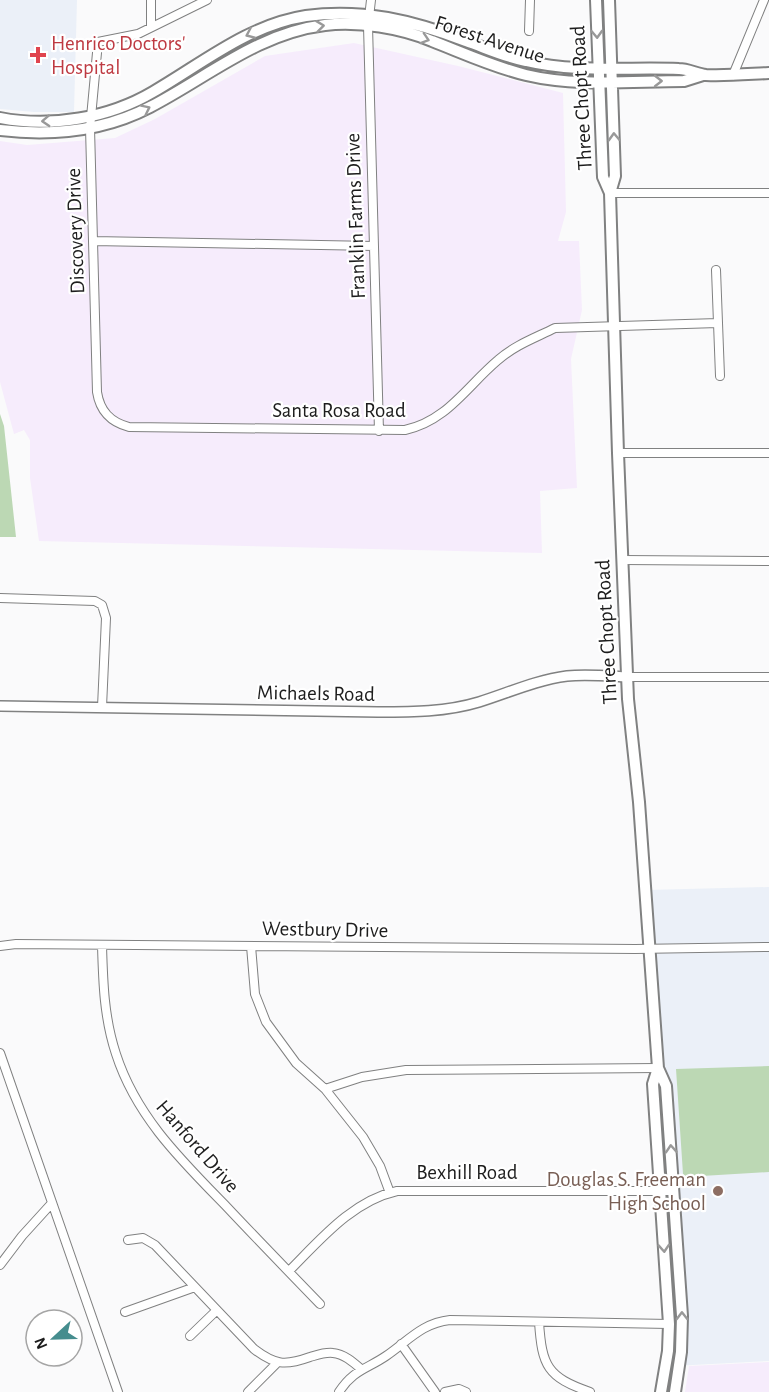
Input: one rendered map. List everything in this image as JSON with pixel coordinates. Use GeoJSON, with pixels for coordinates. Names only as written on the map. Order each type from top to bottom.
{"type":"FeatureCollection","features":[{"type":"Feature","properties":{"kind":"main road","name":"Three Chopt Road"},"geometry":{"type":"LineString","coordinates":[[596,0],[603,177],[610,193]]}},
{"type":"Feature","properties":{"kind":"main road","name":"Three Chopt Road"},"geometry":{"type":"LineString","coordinates":[[609,0],[615,176],[610,193],[613,326],[627,677],[639,802],[658,1068],[666,1086],[674,1191],[682,1316],[675,1392]]}},
{"type":"Feature","properties":{"kind":"main road","name":"Forest Avenue"},"geometry":{"type":"LineString","coordinates":[[0,118],[36,122],[92,116],[117,109],[153,92],[229,44],[268,26],[305,16],[345,13],[368,14],[421,25],[526,61],[557,67],[683,69],[704,75],[769,73]]}},
{"type":"Feature","properties":{"kind":"main road","name":"Forest Avenue"},"geometry":{"type":"LineString","coordinates":[[0,130],[44,133],[108,124],[150,107],[240,53],[277,36],[326,25],[353,24],[423,37],[491,64],[522,74],[554,80],[684,81],[704,75]]}},
{"type":"Feature","properties":{"kind":"main road","name":"Three Chopt Road"},"geometry":{"type":"LineString","coordinates":[[658,1068],[653,1084],[669,1324],[661,1392]]}},
{"type":"Feature","properties":{"kind":"main road"},"geometry":{"type":"LineString","coordinates":[[678,1374],[680,1392]]}},
{"type":"Feature","properties":{"kind":"street"},"geometry":{"type":"LineString","coordinates":[[151,0],[151,27],[207,0]]}},
{"type":"Feature","properties":{"kind":"street","name":"Franklin Farms Drive"},"geometry":{"type":"LineString","coordinates":[[371,0],[368,26],[379,431]]}},
{"type":"Feature","properties":{"kind":"street"},"geometry":{"type":"LineString","coordinates":[[529,31],[530,0]]}},
{"type":"Feature","properties":{"kind":"street"},"geometry":{"type":"LineString","coordinates":[[733,75],[764,0]]}},
{"type":"Feature","properties":{"kind":"street","name":"Discovery Drive"},"geometry":{"type":"LineString","coordinates":[[108,417],[101,408],[97,392],[90,128],[98,42],[138,34],[151,27]]}},
{"type":"Feature","properties":{"kind":"street"},"geometry":{"type":"LineString","coordinates":[[610,193],[769,193]]}},
{"type":"Feature","properties":{"kind":"street"},"geometry":{"type":"LineString","coordinates":[[93,241],[374,246]]}},
{"type":"Feature","properties":{"kind":"street"},"geometry":{"type":"LineString","coordinates":[[716,270],[720,376]]}},
{"type":"Feature","properties":{"kind":"street","name":"Santa Rosa Road"},"geometry":{"type":"LineString","coordinates":[[108,417],[129,427],[405,430],[435,419],[499,359],[530,338],[555,328],[718,322]]}},
{"type":"Feature","properties":{"kind":"street"},"geometry":{"type":"LineString","coordinates":[[618,453],[769,453]]}},
{"type":"Feature","properties":{"kind":"street"},"geometry":{"type":"LineString","coordinates":[[622,560],[769,561]]}},
{"type":"Feature","properties":{"kind":"street"},"geometry":{"type":"LineString","coordinates":[[0,598],[95,601],[102,605],[106,612],[102,707]]}},
{"type":"Feature","properties":{"kind":"street","name":"Michaels Road"},"geometry":{"type":"LineString","coordinates":[[0,706],[432,711],[471,704],[516,688],[556,678],[579,675],[627,677]]}},
{"type":"Feature","properties":{"kind":"street"},"geometry":{"type":"LineString","coordinates":[[627,677],[769,677]]}},
{"type":"Feature","properties":{"kind":"street","name":"Westbury Drive"},"geometry":{"type":"LineString","coordinates":[[0,946],[16,944],[650,949],[769,947]]}},
{"type":"Feature","properties":{"kind":"street","name":"Hanford Drive"},"geometry":{"type":"LineString","coordinates":[[102,945],[104,1001],[109,1028],[122,1072],[141,1109],[167,1145],[320,1304]]}},
{"type":"Feature","properties":{"kind":"street"},"geometry":{"type":"LineString","coordinates":[[251,946],[255,994],[261,1013],[296,1063],[325,1089],[363,1137],[373,1152],[390,1193]]}},
{"type":"Feature","properties":{"kind":"street"},"geometry":{"type":"LineString","coordinates":[[0,1053],[118,1392]]}},
{"type":"Feature","properties":{"kind":"street"},"geometry":{"type":"LineString","coordinates":[[325,1089],[362,1077],[406,1070],[658,1068]]}},
{"type":"Feature","properties":{"kind":"street","name":"Bexhill Road"},"geometry":{"type":"LineString","coordinates":[[289,1271],[347,1215],[390,1193],[420,1190],[674,1191]]}},
{"type":"Feature","properties":{"kind":"street"},"geometry":{"type":"LineString","coordinates":[[0,1265],[52,1203]]}},
{"type":"Feature","properties":{"kind":"street"},"geometry":{"type":"LineString","coordinates":[[128,1239],[138,1237],[149,1240],[264,1357],[278,1362],[293,1363],[320,1354],[332,1353],[344,1356],[361,1369]]}},
{"type":"Feature","properties":{"kind":"street"},"geometry":{"type":"LineString","coordinates":[[125,1312],[195,1287]]}},
{"type":"Feature","properties":{"kind":"street"},"geometry":{"type":"LineString","coordinates":[[190,1336],[217,1310]]}},
{"type":"Feature","properties":{"kind":"street"},"geometry":{"type":"LineString","coordinates":[[339,1392],[346,1382],[361,1369],[384,1357],[418,1330],[437,1322],[669,1324]]}},
{"type":"Feature","properties":{"kind":"street"},"geometry":{"type":"LineString","coordinates":[[538,1322],[540,1348],[549,1369],[564,1382],[590,1392]]}},
{"type":"Feature","properties":{"kind":"street"},"geometry":{"type":"LineString","coordinates":[[401,1344],[435,1392]]}},
{"type":"Feature","properties":{"kind":"street"},"geometry":{"type":"LineString","coordinates":[[248,1392],[278,1362]]}},
{"type":"Feature","properties":{"kind":"street"},"geometry":{"type":"LineString","coordinates":[[445,1392],[459,1389],[466,1392]]}},
{"type":"Feature","properties":{"kind":"shaded area","name":"Henrico Doctors' Hospital"},"geometry":{"type":"Polygon","coordinates":[[[0,0],[77,0],[74,112],[0,109],[0,0]]]}},
{"type":"Feature","properties":{"kind":"shaded area"},"geometry":{"type":"Polygon","coordinates":[[[354,43],[458,66],[563,93],[566,212],[558,241],[579,241],[582,310],[571,359],[577,488],[540,491],[542,553],[39,541],[30,478],[30,440],[24,430],[14,434],[0,382],[0,141],[27,145],[115,138],[155,119],[265,56],[354,43]]]}},
{"type":"Feature","properties":{"kind":"shaded area","name":"Douglas S. Freeman High School"},"geometry":{"type":"Polygon","coordinates":[[[769,887],[769,1361],[674,1366],[677,1313],[646,890],[769,887]]]}},
{"type":"Feature","properties":{"kind":"shaded area"},"geometry":{"type":"Polygon","coordinates":[[[769,1362],[769,1392],[685,1392],[689,1366],[769,1362]]]}},
{"type":"Feature","properties":{"kind":"green space"},"geometry":{"type":"Polygon","coordinates":[[[0,414],[4,426],[16,537],[0,537],[0,414]]]}},
{"type":"Feature","properties":{"kind":"green space"},"geometry":{"type":"Polygon","coordinates":[[[769,1066],[769,1172],[685,1177],[676,1069],[769,1066]]]}},
{"type":"Feature","properties":{"kind":"place","name":"Henrico Doctors' Hospital"},"geometry":{"type":"Point","coordinates":[38,55]}},
{"type":"Feature","properties":{"kind":"place","name":"Douglas S. Freeman High School"},"geometry":{"type":"Point","coordinates":[718,1191]}}]}
